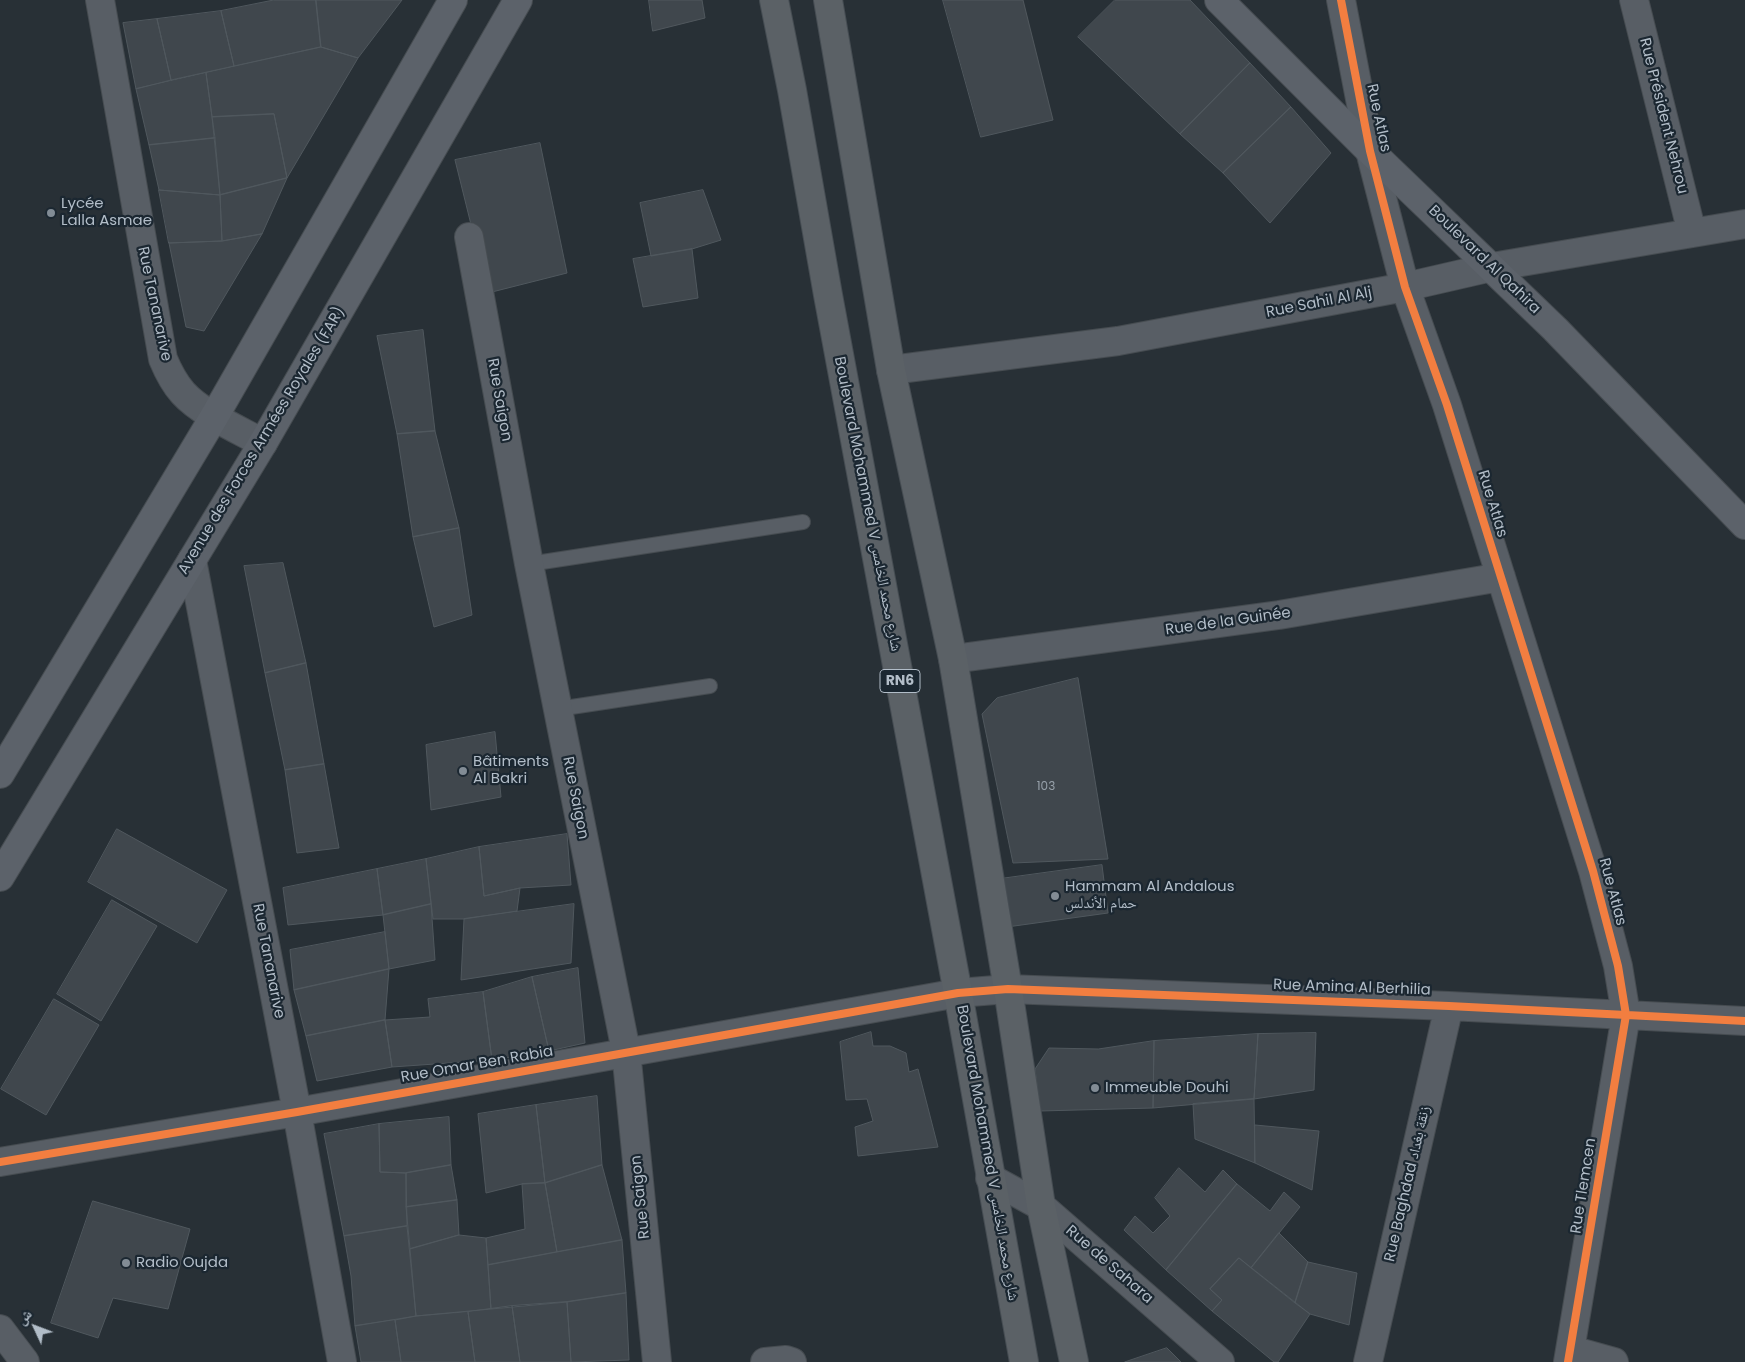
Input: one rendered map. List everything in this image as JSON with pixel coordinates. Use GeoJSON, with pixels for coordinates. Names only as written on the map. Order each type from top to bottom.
{"type":"FeatureCollection","features":[{"type":"Feature","properties":{"kind":"main road"},"geometry":{"type":"LineString","coordinates":[[0,774],[214,417],[437,12],[453,0]]}},
{"type":"Feature","properties":{"kind":"main road","name":"Avenue des Forces Armées Royales (FAR)"},"geometry":{"type":"LineString","coordinates":[[0,877],[263,443],[518,0]]}},
{"type":"Feature","properties":{"kind":"main road","name":"Boulevard Mohammed V شارع محمد الخامس"},"geometry":{"type":"LineString","coordinates":[[774,0],[958,993],[1024,1362]]}},
{"type":"Feature","properties":{"kind":"main road"},"geometry":{"type":"LineString","coordinates":[[828,0],[891,370],[953,659],[1008,989],[1041,1206],[1074,1362]]}},
{"type":"Feature","properties":{"kind":"main road","name":"Boulevard Al Qahira"},"geometry":{"type":"LineString","coordinates":[[1219,0],[1370,151],[1555,329],[1745,525]]}},
{"type":"Feature","properties":{"kind":"street","name":"Rue Tananarive"},"geometry":{"type":"LineString","coordinates":[[100,0],[163,359],[171,376],[184,394],[214,417],[263,443]]}},
{"type":"Feature","properties":{"kind":"street","name":"Rue Atlas"},"geometry":{"type":"LineString","coordinates":[[1341,0],[1370,151],[1404,287],[1447,405],[1593,871],[1618,966],[1626,1015]]}},
{"type":"Feature","properties":{"kind":"street","name":"Rue Président Nehrou"},"geometry":{"type":"LineString","coordinates":[[1634,0],[1692,233]]}},
{"type":"Feature","properties":{"kind":"street","name":"Rue Sahil Al Alj"},"geometry":{"type":"LineString","coordinates":[[891,370],[1118,341],[1404,287],[1492,267],[1745,224]]}},
{"type":"Feature","properties":{"kind":"street","name":"Rue Saigon"},"geometry":{"type":"LineString","coordinates":[[469,237],[529,564],[626,1052],[657,1362]]}},
{"type":"Feature","properties":{"kind":"street","name":"Rue Tananarive"},"geometry":{"type":"LineString","coordinates":[[192,560],[297,1112],[342,1362]]}},
{"type":"Feature","properties":{"kind":"street","name":"Rue de la Guinée"},"geometry":{"type":"LineString","coordinates":[[953,659],[1279,615],[1500,577]]}},
{"type":"Feature","properties":{"kind":"street","name":"Rue Amina Al Berhilia"},"geometry":{"type":"LineString","coordinates":[[958,993],[1008,989],[1449,1006],[1745,1021]]}},
{"type":"Feature","properties":{"kind":"street","name":"Rue Omar Ben Rabia"},"geometry":{"type":"LineString","coordinates":[[0,1162],[297,1112],[958,993]]}},
{"type":"Feature","properties":{"kind":"street","name":"Rue Baghdad زنقة بغداد"},"geometry":{"type":"LineString","coordinates":[[1368,1362],[1449,1006]]}},
{"type":"Feature","properties":{"kind":"street","name":"Rue Tlemcen"},"geometry":{"type":"LineString","coordinates":[[1570,1356],[1626,1015]]}},
{"type":"Feature","properties":{"kind":"street","name":"Rue de Sahara"},"geometry":{"type":"LineString","coordinates":[[990,1178],[1041,1206],[1220,1362]]}},
{"type":"Feature","properties":{"kind":"street"},"geometry":{"type":"LineString","coordinates":[[0,1329],[25,1362]]}},
{"type":"Feature","properties":{"kind":"street"},"geometry":{"type":"LineString","coordinates":[[1570,1356],[1614,1362]]}},
{"type":"Feature","properties":{"kind":"street"},"geometry":{"type":"LineString","coordinates":[[765,1362],[786,1360],[792,1362]]}},
{"type":"Feature","properties":{"kind":"lane"},"geometry":{"type":"LineString","coordinates":[[529,564],[802,522]]}},
{"type":"Feature","properties":{"kind":"lane"},"geometry":{"type":"LineString","coordinates":[[558,709],[710,686]]}},
{"type":"Feature","properties":{"kind":"building"},"geometry":{"type":"Polygon","coordinates":[[[274,0],[316,0],[321,47],[234,66],[221,11],[274,0]]]}},
{"type":"Feature","properties":{"kind":"building"},"geometry":{"type":"Polygon","coordinates":[[[316,0],[402,0],[358,58],[321,47],[316,0]]]}},
{"type":"Feature","properties":{"kind":"building"},"geometry":{"type":"Polygon","coordinates":[[[649,0],[702,0],[705,18],[653,31],[649,0]]]}},
{"type":"Feature","properties":{"kind":"building"},"geometry":{"type":"Polygon","coordinates":[[[943,0],[1023,0],[1053,120],[981,137],[943,0]]]}},
{"type":"Feature","properties":{"kind":"building"},"geometry":{"type":"Polygon","coordinates":[[[1115,0],[1190,0],[1250,63],[1180,134],[1078,37],[1115,0]]]}},
{"type":"Feature","properties":{"kind":"building"},"geometry":{"type":"Polygon","coordinates":[[[221,11],[234,66],[171,80],[157,19],[221,11]]]}},
{"type":"Feature","properties":{"kind":"building"},"geometry":{"type":"Polygon","coordinates":[[[157,19],[171,80],[136,89],[123,23],[157,19]]]}},
{"type":"Feature","properties":{"kind":"building"},"geometry":{"type":"Polygon","coordinates":[[[321,47],[358,58],[287,178],[274,114],[212,117],[206,73],[321,47]]]}},
{"type":"Feature","properties":{"kind":"building"},"geometry":{"type":"Polygon","coordinates":[[[1250,63],[1291,107],[1223,173],[1180,134],[1250,63]]]}},
{"type":"Feature","properties":{"kind":"building"},"geometry":{"type":"Polygon","coordinates":[[[206,73],[215,138],[149,145],[136,89],[206,73]]]}},
{"type":"Feature","properties":{"kind":"building"},"geometry":{"type":"Polygon","coordinates":[[[1291,107],[1331,153],[1270,223],[1223,173],[1291,107]]]}},
{"type":"Feature","properties":{"kind":"building"},"geometry":{"type":"Polygon","coordinates":[[[274,114],[287,178],[220,195],[212,117],[274,114]]]}},
{"type":"Feature","properties":{"kind":"building"},"geometry":{"type":"Polygon","coordinates":[[[215,138],[220,195],[159,190],[149,145],[215,138]]]}},
{"type":"Feature","properties":{"kind":"building"},"geometry":{"type":"Polygon","coordinates":[[[540,143],[567,273],[488,293],[455,160],[540,143]]]}},
{"type":"Feature","properties":{"kind":"building"},"geometry":{"type":"Polygon","coordinates":[[[287,178],[262,234],[222,241],[220,195],[287,178]]]}},
{"type":"Feature","properties":{"kind":"building"},"geometry":{"type":"Polygon","coordinates":[[[159,190],[220,195],[222,241],[169,243],[159,190]]]}},
{"type":"Feature","properties":{"kind":"building"},"geometry":{"type":"Polygon","coordinates":[[[703,190],[721,240],[692,249],[651,256],[640,203],[703,190]]]}},
{"type":"Feature","properties":{"kind":"building"},"geometry":{"type":"Polygon","coordinates":[[[262,234],[204,331],[186,327],[169,243],[222,241],[262,234]]]}},
{"type":"Feature","properties":{"kind":"building"},"geometry":{"type":"Polygon","coordinates":[[[692,249],[698,298],[643,307],[633,259],[692,249]]]}},
{"type":"Feature","properties":{"kind":"building"},"geometry":{"type":"Polygon","coordinates":[[[423,330],[435,431],[397,434],[377,336],[423,330]]]}},
{"type":"Feature","properties":{"kind":"building"},"geometry":{"type":"Polygon","coordinates":[[[435,431],[459,528],[413,537],[397,434],[435,431]]]}},
{"type":"Feature","properties":{"kind":"building"},"geometry":{"type":"Polygon","coordinates":[[[459,528],[472,615],[434,627],[413,537],[459,528]]]}},
{"type":"Feature","properties":{"kind":"building"},"geometry":{"type":"Polygon","coordinates":[[[283,563],[306,663],[265,673],[244,566],[283,563]]]}},
{"type":"Feature","properties":{"kind":"building"},"geometry":{"type":"Polygon","coordinates":[[[306,663],[324,764],[285,770],[265,673],[306,663]]]}},
{"type":"Feature","properties":{"kind":"building"},"geometry":{"type":"Polygon","coordinates":[[[1078,678],[1108,859],[1013,863],[982,714],[997,698],[1078,678]]]}},
{"type":"Feature","properties":{"kind":"building","name":"Bâtiments Al Bakri"},"geometry":{"type":"Polygon","coordinates":[[[495,732],[501,797],[431,810],[426,745],[495,732]]]}},
{"type":"Feature","properties":{"kind":"building"},"geometry":{"type":"Polygon","coordinates":[[[324,764],[339,848],[297,853],[285,770],[324,764]]]}},
{"type":"Feature","properties":{"kind":"building"},"geometry":{"type":"Polygon","coordinates":[[[117,829],[227,890],[197,943],[88,882],[117,829]]]}},
{"type":"Feature","properties":{"kind":"building"},"geometry":{"type":"Polygon","coordinates":[[[567,834],[571,885],[520,888],[484,896],[479,847],[567,834]]]}},
{"type":"Feature","properties":{"kind":"building"},"geometry":{"type":"Polygon","coordinates":[[[479,847],[484,896],[520,888],[517,911],[464,919],[433,919],[426,859],[479,847]]]}},
{"type":"Feature","properties":{"kind":"building"},"geometry":{"type":"Polygon","coordinates":[[[426,859],[431,904],[383,915],[377,869],[426,859]]]}},
{"type":"Feature","properties":{"kind":"building","name":"Hammam Al Andalous حمام الأندلس"},"geometry":{"type":"Polygon","coordinates":[[[1102,865],[1108,913],[1007,927],[1000,879],[1102,865]]]}},
{"type":"Feature","properties":{"kind":"building"},"geometry":{"type":"Polygon","coordinates":[[[377,869],[383,915],[288,925],[283,888],[377,869]]]}},
{"type":"Feature","properties":{"kind":"building"},"geometry":{"type":"Polygon","coordinates":[[[112,900],[157,926],[101,1021],[57,994],[112,900]]]}},
{"type":"Feature","properties":{"kind":"building"},"geometry":{"type":"Polygon","coordinates":[[[431,904],[435,960],[389,969],[383,915],[431,904]]]}},
{"type":"Feature","properties":{"kind":"building"},"geometry":{"type":"Polygon","coordinates":[[[574,904],[571,963],[461,980],[464,919],[574,904]]]}},
{"type":"Feature","properties":{"kind":"building"},"geometry":{"type":"Polygon","coordinates":[[[385,932],[389,969],[294,990],[290,950],[385,932]]]}},
{"type":"Feature","properties":{"kind":"building"},"geometry":{"type":"Polygon","coordinates":[[[578,968],[585,1043],[549,1051],[532,977],[578,968]]]}},
{"type":"Feature","properties":{"kind":"building"},"geometry":{"type":"Polygon","coordinates":[[[389,969],[385,1020],[306,1036],[294,990],[389,969]]]}},
{"type":"Feature","properties":{"kind":"building"},"geometry":{"type":"Polygon","coordinates":[[[532,977],[549,1051],[492,1060],[483,992],[532,977]]]}},
{"type":"Feature","properties":{"kind":"building"},"geometry":{"type":"Polygon","coordinates":[[[483,992],[492,1060],[392,1067],[385,1020],[430,1017],[428,999],[483,992]]]}},
{"type":"Feature","properties":{"kind":"building"},"geometry":{"type":"Polygon","coordinates":[[[54,999],[99,1025],[46,1115],[1,1089],[54,999]]]}},
{"type":"Feature","properties":{"kind":"building"},"geometry":{"type":"Polygon","coordinates":[[[385,1020],[392,1067],[317,1081],[306,1036],[385,1020]]]}},
{"type":"Feature","properties":{"kind":"building"},"geometry":{"type":"Polygon","coordinates":[[[871,1032],[873,1046],[890,1046],[906,1053],[909,1072],[918,1069],[938,1147],[858,1156],[855,1127],[873,1121],[867,1099],[846,1100],[840,1042],[871,1032]]]}},
{"type":"Feature","properties":{"kind":"building"},"geometry":{"type":"Polygon","coordinates":[[[1316,1033],[1314,1090],[1254,1099],[1258,1034],[1316,1033]]]}},
{"type":"Feature","properties":{"kind":"building"},"geometry":{"type":"Polygon","coordinates":[[[1258,1034],[1254,1099],[1153,1108],[1154,1041],[1258,1034]]]}},
{"type":"Feature","properties":{"kind":"building","name":"Immeuble Douhi"},"geometry":{"type":"Polygon","coordinates":[[[1154,1041],[1153,1108],[1040,1111],[1035,1069],[1049,1048],[1098,1049],[1154,1041]]]}},
{"type":"Feature","properties":{"kind":"building"},"geometry":{"type":"Polygon","coordinates":[[[597,1096],[602,1165],[545,1183],[536,1105],[597,1096]]]}},
{"type":"Feature","properties":{"kind":"building"},"geometry":{"type":"Polygon","coordinates":[[[1254,1099],[1255,1163],[1195,1139],[1193,1104],[1254,1099]]]}},
{"type":"Feature","properties":{"kind":"building"},"geometry":{"type":"Polygon","coordinates":[[[536,1105],[545,1183],[522,1184],[486,1193],[478,1114],[536,1105]]]}},
{"type":"Feature","properties":{"kind":"building"},"geometry":{"type":"Polygon","coordinates":[[[449,1117],[451,1165],[406,1173],[380,1172],[379,1124],[449,1117]]]}},
{"type":"Feature","properties":{"kind":"building"},"geometry":{"type":"Polygon","coordinates":[[[379,1124],[380,1172],[406,1173],[407,1226],[344,1236],[324,1134],[379,1124]]]}},
{"type":"Feature","properties":{"kind":"building"},"geometry":{"type":"Polygon","coordinates":[[[1255,1125],[1319,1131],[1312,1190],[1255,1163],[1255,1125]]]}},
{"type":"Feature","properties":{"kind":"building"},"geometry":{"type":"Polygon","coordinates":[[[451,1165],[457,1200],[406,1207],[406,1173],[451,1165]]]}},
{"type":"Feature","properties":{"kind":"building"},"geometry":{"type":"Polygon","coordinates":[[[602,1165],[622,1240],[557,1252],[545,1183],[602,1165]]]}},
{"type":"Feature","properties":{"kind":"building"},"geometry":{"type":"Polygon","coordinates":[[[1179,1168],[1205,1192],[1223,1170],[1237,1184],[1166,1270],[1124,1230],[1135,1216],[1153,1233],[1170,1216],[1155,1198],[1179,1168]]]}},
{"type":"Feature","properties":{"kind":"building"},"geometry":{"type":"Polygon","coordinates":[[[545,1183],[557,1252],[488,1265],[486,1238],[525,1229],[522,1184],[545,1183]]]}},
{"type":"Feature","properties":{"kind":"building"},"geometry":{"type":"Polygon","coordinates":[[[1237,1184],[1270,1211],[1284,1192],[1300,1207],[1251,1268],[1239,1258],[1210,1289],[1222,1300],[1212,1311],[1166,1270],[1237,1184]]]}},
{"type":"Feature","properties":{"kind":"building"},"geometry":{"type":"Polygon","coordinates":[[[457,1200],[459,1235],[410,1249],[406,1207],[457,1200]]]}},
{"type":"Feature","properties":{"kind":"building","name":"Radio Oujda"},"geometry":{"type":"Polygon","coordinates":[[[93,1201],[190,1229],[168,1309],[113,1298],[98,1338],[51,1323],[93,1201]]]}},
{"type":"Feature","properties":{"kind":"building"},"geometry":{"type":"Polygon","coordinates":[[[407,1226],[416,1316],[355,1326],[351,1276],[344,1236],[407,1226]]]}},
{"type":"Feature","properties":{"kind":"building"},"geometry":{"type":"Polygon","coordinates":[[[1279,1233],[1308,1262],[1295,1303],[1251,1268],[1279,1233]]]}},
{"type":"Feature","properties":{"kind":"building"},"geometry":{"type":"Polygon","coordinates":[[[459,1235],[486,1238],[491,1309],[416,1316],[410,1249],[459,1235]]]}},
{"type":"Feature","properties":{"kind":"building"},"geometry":{"type":"Polygon","coordinates":[[[622,1240],[626,1293],[567,1302],[491,1309],[488,1265],[622,1240]]]}},
{"type":"Feature","properties":{"kind":"building"},"geometry":{"type":"Polygon","coordinates":[[[1239,1258],[1310,1314],[1278,1362],[1274,1362],[1212,1311],[1222,1300],[1210,1289],[1239,1258]]]}},
{"type":"Feature","properties":{"kind":"building"},"geometry":{"type":"Polygon","coordinates":[[[1308,1262],[1357,1273],[1349,1325],[1310,1314],[1295,1303],[1308,1262]]]}},
{"type":"Feature","properties":{"kind":"building"},"geometry":{"type":"Polygon","coordinates":[[[626,1293],[629,1360],[571,1362],[567,1302],[626,1293]]]}},
{"type":"Feature","properties":{"kind":"building"},"geometry":{"type":"Polygon","coordinates":[[[567,1302],[571,1362],[520,1362],[512,1306],[567,1302]]]}},
{"type":"Feature","properties":{"kind":"building"},"geometry":{"type":"Polygon","coordinates":[[[512,1306],[520,1362],[475,1362],[468,1312],[512,1306]]]}},
{"type":"Feature","properties":{"kind":"building"},"geometry":{"type":"Polygon","coordinates":[[[468,1312],[475,1362],[401,1362],[395,1320],[416,1316],[468,1312]]]}},
{"type":"Feature","properties":{"kind":"building"},"geometry":{"type":"Polygon","coordinates":[[[395,1320],[401,1362],[361,1362],[355,1326],[395,1320]]]}},
{"type":"Feature","properties":{"kind":"building"},"geometry":{"type":"Polygon","coordinates":[[[1167,1348],[1181,1362],[1125,1362],[1167,1348]]]}},
{"type":"Feature","properties":{"kind":"cycle path"},"geometry":{"type":"LineString","coordinates":[[1341,0],[1370,151],[1405,287],[1447,405],[1593,871],[1618,966],[1626,1015],[1568,1362]]}},
{"type":"Feature","properties":{"kind":"cycle path"},"geometry":{"type":"LineString","coordinates":[[0,1162],[297,1112],[958,993],[1008,989],[1449,1006],[1745,1021]]}},
{"type":"Feature","properties":{"kind":"place","name":"Lycée Lalla Asmae"},"geometry":{"type":"Point","coordinates":[51,213]}},
{"type":"Feature","properties":{"kind":"place","name":"Bâtiments Al Bakri"},"geometry":{"type":"Point","coordinates":[463,771]}},
{"type":"Feature","properties":{"kind":"place","name":"Hammam Al Andalous حمام الأندلس"},"geometry":{"type":"Point","coordinates":[1055,896]}},
{"type":"Feature","properties":{"kind":"place","name":"Immeuble Douhi"},"geometry":{"type":"Point","coordinates":[1095,1088]}},
{"type":"Feature","properties":{"kind":"place","name":"Radio Oujda"},"geometry":{"type":"Point","coordinates":[126,1263]}}]}
